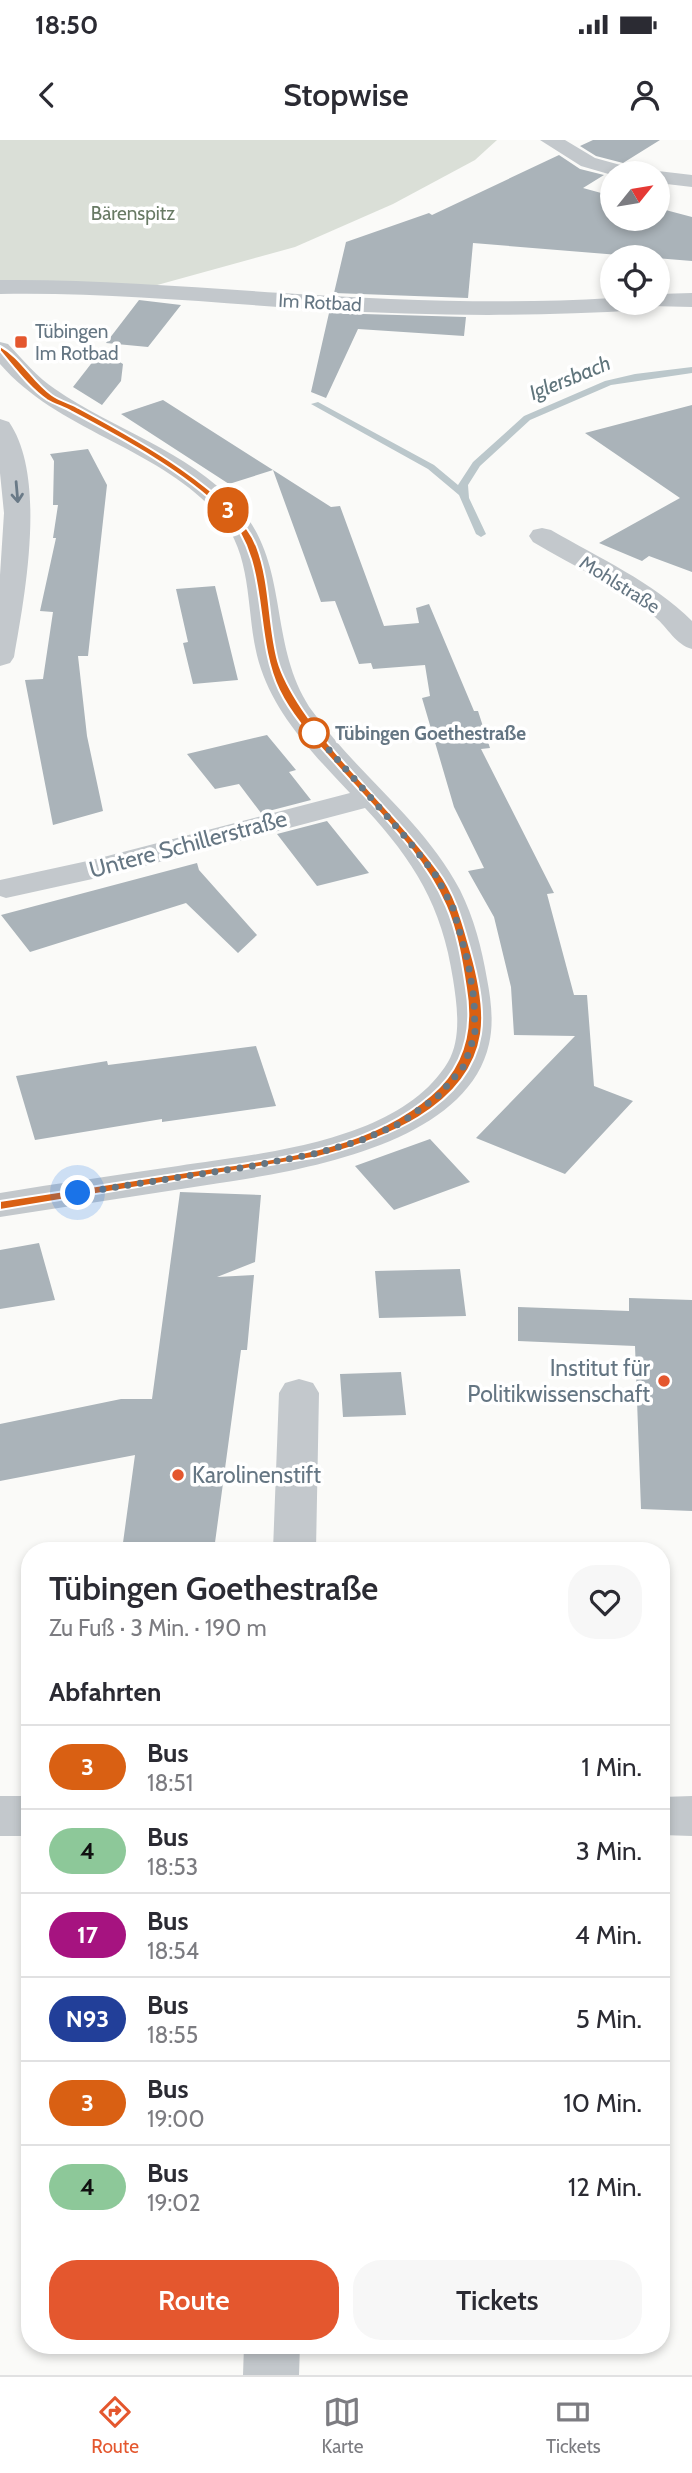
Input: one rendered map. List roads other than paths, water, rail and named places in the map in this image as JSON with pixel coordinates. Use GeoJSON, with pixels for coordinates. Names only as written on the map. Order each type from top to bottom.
{"type":"FeatureCollection","features":[{"type":"Feature","properties":{"kind":"street"},"geometry":{"type":"LineString","coordinates":[[550,140],[588,162],[600,165]]}},
{"type":"Feature","properties":{"kind":"street"},"geometry":{"type":"LineString","coordinates":[[670,178],[692,181]]}},
{"type":"Feature","properties":{"kind":"street","name":"Im Rotbad"},"geometry":{"type":"LineString","coordinates":[[0,287],[104,288],[372,305],[560,308],[600,306]]}},
{"type":"Feature","properties":{"kind":"street"},"geometry":{"type":"LineString","coordinates":[[670,301],[692,300]]}},
{"type":"Feature","properties":{"kind":"street"},"geometry":{"type":"LineString","coordinates":[[0,349],[48,397]]}},
{"type":"Feature","properties":{"kind":"street"},"geometry":{"type":"LineString","coordinates":[[0,1205],[318,1153],[362,1140],[401,1123],[438,1096],[464,1066],[475,1034],[474,999],[468,962],[453,908],[435,874],[309,727],[285,692],[273,662],[260,576],[252,547],[228,510],[185,475],[74,409],[32,393],[7,398]]}},
{"type":"Feature","properties":{"kind":"street"},"geometry":{"type":"LineString","coordinates":[[0,427],[13,460],[18,507],[16,553],[0,657]]}},
{"type":"Feature","properties":{"kind":"street","name":"Mohlstraße"},"geometry":{"type":"LineString","coordinates":[[542,536],[650,601],[674,620],[692,640]]}},
{"type":"Feature","properties":{"kind":"street","name":"Untere Schillerstraße"},"geometry":{"type":"LineString","coordinates":[[6,888],[95,869],[370,797]]}},
{"type":"Feature","properties":{"kind":"street"},"geometry":{"type":"LineString","coordinates":[[293,1542],[299,1393]]}},
{"type":"Feature","properties":{"kind":"street"},"geometry":{"type":"LineString","coordinates":[[670,1815],[692,1816]]}},
{"type":"Feature","properties":{"kind":"street"},"geometry":{"type":"LineString","coordinates":[[0,1816],[21,1816]]}},
{"type":"Feature","properties":{"kind":"street"},"geometry":{"type":"LineString","coordinates":[[271,2375],[272,2354]]}},
{"type":"Feature","properties":{"kind":"waterway","name":"Iglersbach"},"geometry":{"type":"LineString","coordinates":[[481,534],[464,498],[463,485],[476,464],[527,418],[608,383],[692,370]]}},
{"type":"Feature","properties":{"kind":"waterway"},"geometry":{"type":"LineString","coordinates":[[315,404],[431,467],[462,493]]}},
{"type":"Feature","properties":{"kind":"place","name":"Tübingen Im Rotbad"},"geometry":{"type":"Point","coordinates":[21,342]}},
{"type":"Feature","properties":{"kind":"place","name":"Tübingen Goethestraße"},"geometry":{"type":"Point","coordinates":[314,733]}},
{"type":"Feature","properties":{"kind":"place","name":"Institut für Politikwissenschaft"},"geometry":{"type":"Point","coordinates":[664,1381]}},
{"type":"Feature","properties":{"kind":"place","name":"Karolinenstift"},"geometry":{"type":"Point","coordinates":[178,1475]}},
{"type":"Feature","properties":{"kind":"park label","name":"Bärenspitz"},"geometry":{"type":"Point","coordinates":[133,213]}}]}
